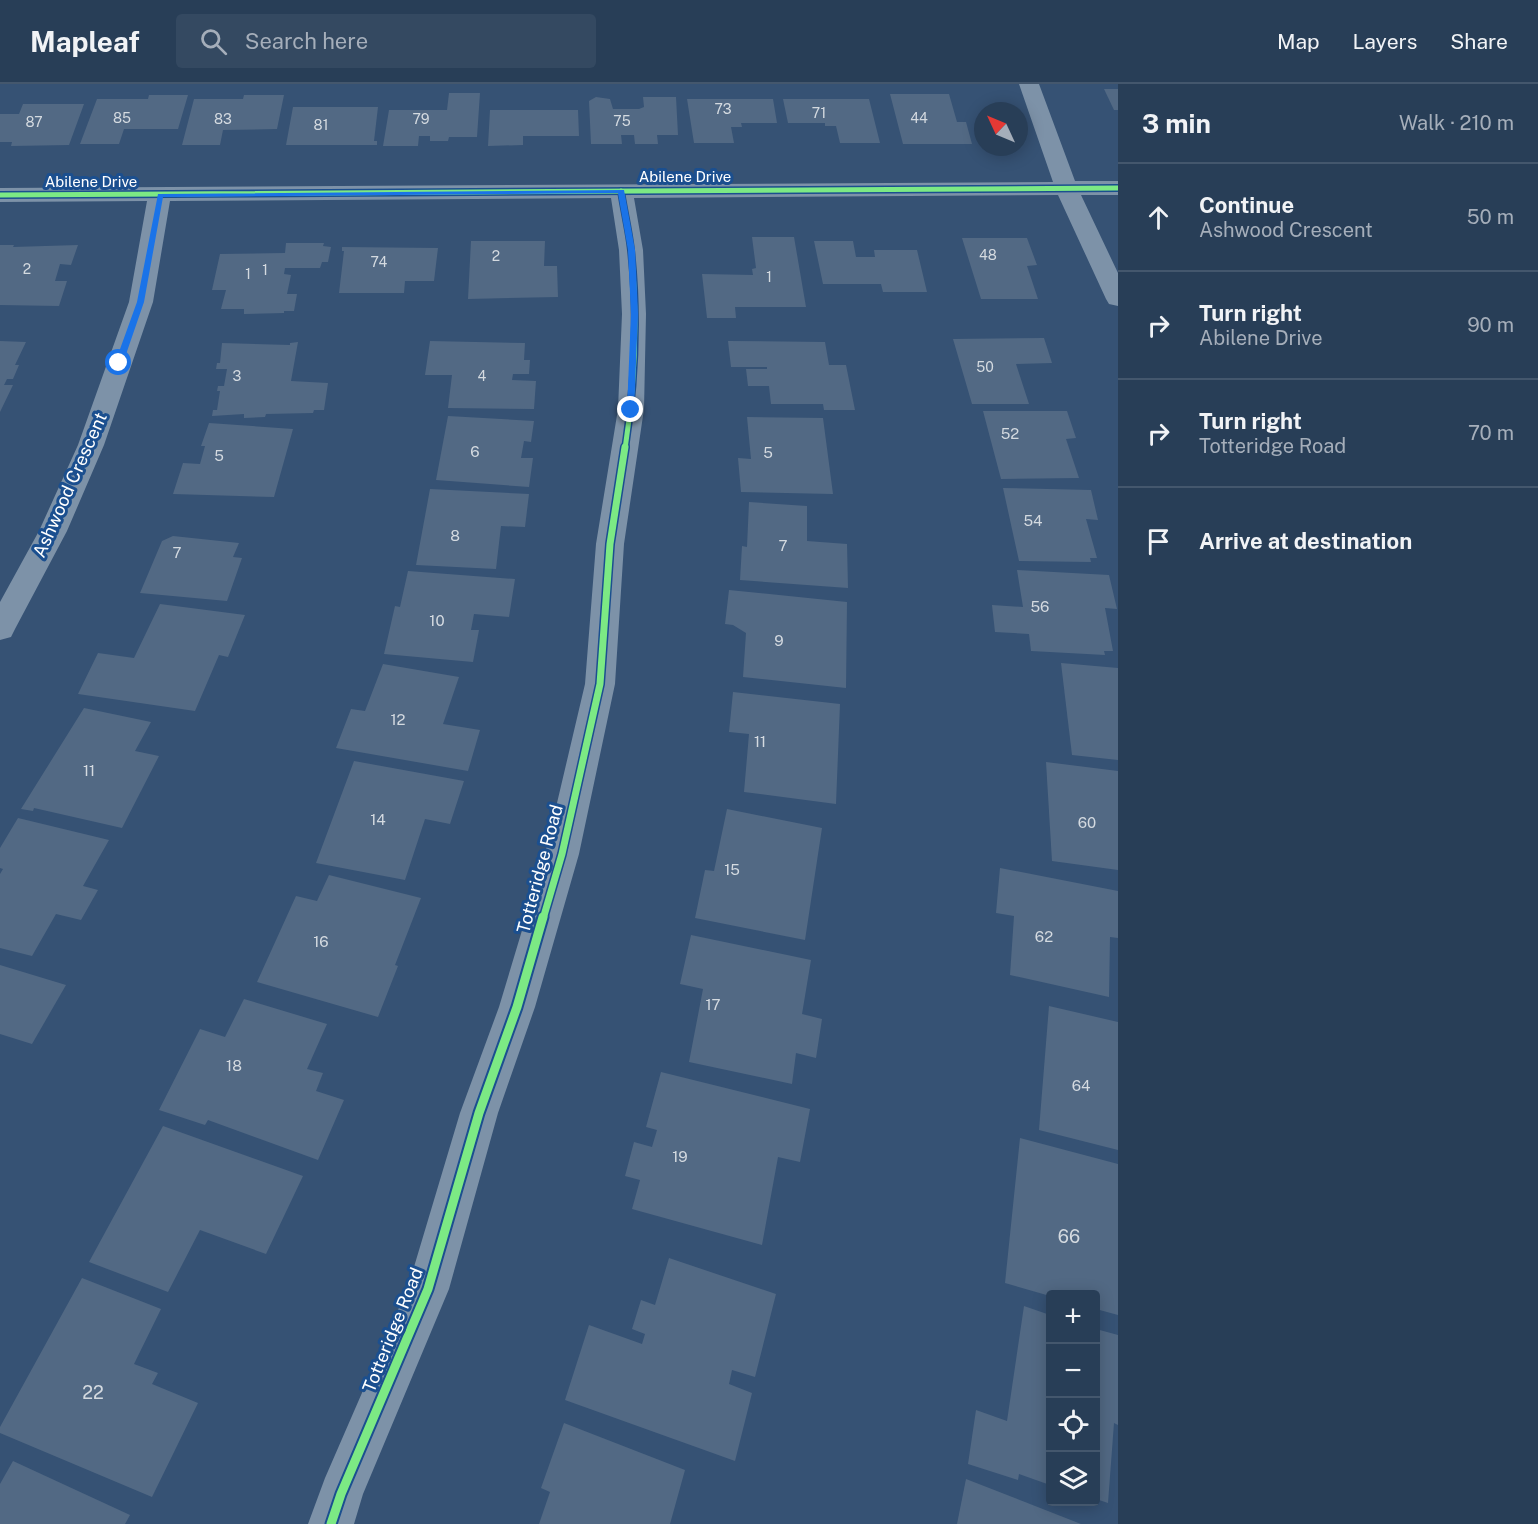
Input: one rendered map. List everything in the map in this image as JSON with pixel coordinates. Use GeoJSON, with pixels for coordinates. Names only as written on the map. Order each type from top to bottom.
{"type":"FeatureCollection","features":[{"type":"Feature","properties":{"kind":"street"},"geometry":{"type":"LineString","coordinates":[[1029,84],[1066,188],[1118,299]]}},
{"type":"Feature","properties":{"kind":"street","name":"Abilene Drive"},"geometry":{"type":"LineString","coordinates":[[0,195],[1118,188]]}},
{"type":"Feature","properties":{"kind":"street","name":"Totteridge Road"},"geometry":{"type":"LineString","coordinates":[[331,1524],[341,1494],[428,1289],[479,1113],[517,1006],[562,854],[600,684],[610,544],[631,410],[634,314],[631,250],[621,191]]}},
{"type":"Feature","properties":{"kind":"street","name":"Ashwood Crescent"},"geometry":{"type":"LineString","coordinates":[[0,629],[53,531],[91,445],[141,302],[160,195]]}},
{"type":"Feature","properties":{"kind":"building"},"geometry":{"type":"Polygon","coordinates":[[[1104,89],[1118,89],[1118,110],[1114,110],[1104,89]]]}},
{"type":"Feature","properties":{"kind":"building"},"geometry":{"type":"Polygon","coordinates":[[[449,93],[480,93],[477,137],[449,137],[448,141],[430,141],[430,136],[419,136],[418,146],[383,146],[389,110],[447,110],[449,93]]]}},
{"type":"Feature","properties":{"kind":"building"},"geometry":{"type":"Polygon","coordinates":[[[890,94],[949,94],[957,122],[966,122],[972,144],[903,144],[890,94]]]}},
{"type":"Feature","properties":{"kind":"building"},"geometry":{"type":"Polygon","coordinates":[[[149,95],[188,95],[178,129],[124,129],[119,144],[80,144],[97,99],[148,99],[149,95]]]}},
{"type":"Feature","properties":{"kind":"building"},"geometry":{"type":"Polygon","coordinates":[[[244,95],[284,95],[277,129],[223,130],[220,145],[182,145],[194,99],[243,99],[244,95]]]}},
{"type":"Feature","properties":{"kind":"building"},"geometry":{"type":"Polygon","coordinates":[[[596,97],[610,99],[613,109],[639,109],[644,107],[643,97],[676,97],[678,135],[657,135],[658,144],[635,144],[634,135],[621,135],[622,144],[591,144],[589,101],[596,97]]]}},
{"type":"Feature","properties":{"kind":"building"},"geometry":{"type":"Polygon","coordinates":[[[687,99],[773,99],[777,123],[741,123],[742,127],[731,127],[734,143],[694,143],[687,99]]]}},
{"type":"Feature","properties":{"kind":"building"},"geometry":{"type":"Polygon","coordinates":[[[783,99],[869,99],[880,143],[840,143],[836,126],[825,126],[825,123],[788,123],[783,99]]]}},
{"type":"Feature","properties":{"kind":"building"},"geometry":{"type":"Polygon","coordinates":[[[23,104],[84,104],[69,145],[11,146],[12,142],[0,142],[0,114],[19,114],[23,104]]]}},
{"type":"Feature","properties":{"kind":"building"},"geometry":{"type":"Polygon","coordinates":[[[293,107],[378,107],[374,141],[377,141],[377,145],[286,145],[293,107]]]}},
{"type":"Feature","properties":{"kind":"building"},"geometry":{"type":"Polygon","coordinates":[[[490,110],[578,110],[579,136],[523,136],[523,145],[488,146],[490,110]]]}},
{"type":"Feature","properties":{"kind":"building"},"geometry":{"type":"Polygon","coordinates":[[[752,237],[794,237],[806,307],[735,307],[736,318],[707,318],[702,274],[753,275],[752,269],[756,268],[752,237]]]}},
{"type":"Feature","properties":{"kind":"building"},"geometry":{"type":"Polygon","coordinates":[[[962,238],[1027,238],[1037,265],[1027,266],[1038,299],[981,299],[962,238]]]}},
{"type":"Feature","properties":{"kind":"building"},"geometry":{"type":"Polygon","coordinates":[[[471,241],[545,241],[544,266],[557,266],[558,297],[468,299],[471,241]]]}},
{"type":"Feature","properties":{"kind":"building"},"geometry":{"type":"Polygon","coordinates":[[[814,241],[853,241],[856,257],[875,257],[874,250],[917,250],[927,292],[883,292],[881,284],[823,284],[814,241]]]}},
{"type":"Feature","properties":{"kind":"building"},"geometry":{"type":"Polygon","coordinates":[[[286,243],[324,243],[323,246],[331,247],[328,262],[322,262],[320,268],[285,268],[284,274],[291,275],[287,294],[297,294],[294,311],[244,314],[244,309],[221,309],[226,290],[212,290],[220,254],[285,253],[286,243]]]}},
{"type":"Feature","properties":{"kind":"building"},"geometry":{"type":"Polygon","coordinates":[[[0,245],[14,245],[13,247],[78,245],[71,265],[60,264],[55,281],[67,281],[59,306],[0,305],[0,245]]]}},
{"type":"Feature","properties":{"kind":"building"},"geometry":{"type":"Polygon","coordinates":[[[342,247],[438,248],[434,281],[405,281],[404,293],[339,293],[344,251],[342,247]]]}},
{"type":"Feature","properties":{"kind":"building"},"geometry":{"type":"Polygon","coordinates":[[[1044,338],[1052,363],[1016,364],[1029,404],[972,404],[953,339],[1044,338]]]}},
{"type":"Feature","properties":{"kind":"building"},"geometry":{"type":"Polygon","coordinates":[[[0,341],[26,342],[15,365],[19,365],[13,379],[7,379],[4,385],[13,385],[0,412],[0,341]]]}},
{"type":"Feature","properties":{"kind":"building"},"geometry":{"type":"Polygon","coordinates":[[[430,341],[525,343],[524,360],[530,360],[529,374],[513,374],[512,380],[536,381],[534,409],[448,408],[452,375],[425,375],[430,341]]]}},
{"type":"Feature","properties":{"kind":"building"},"geometry":{"type":"Polygon","coordinates":[[[728,341],[825,342],[829,365],[846,365],[855,410],[824,410],[823,404],[771,404],[769,386],[748,386],[746,369],[767,369],[767,367],[731,367],[728,341]]]}},
{"type":"Feature","properties":{"kind":"building"},"geometry":{"type":"Polygon","coordinates":[[[298,342],[291,381],[328,383],[324,410],[314,410],[313,413],[266,414],[265,417],[244,418],[244,414],[212,416],[213,410],[217,410],[220,391],[217,391],[218,386],[224,386],[227,369],[216,369],[217,363],[220,363],[222,343],[290,345],[290,343],[298,342]]]}},
{"type":"Feature","properties":{"kind":"building"},"geometry":{"type":"Polygon","coordinates":[[[983,411],[1067,411],[1076,438],[1066,439],[1079,478],[1001,479],[983,411]]]}},
{"type":"Feature","properties":{"kind":"building"},"geometry":{"type":"Polygon","coordinates":[[[448,416],[534,421],[531,442],[524,441],[521,458],[533,458],[529,487],[436,480],[448,416]]]}},
{"type":"Feature","properties":{"kind":"building"},"geometry":{"type":"Polygon","coordinates":[[[747,417],[823,418],[833,494],[741,492],[738,458],[751,459],[747,417]]]}},
{"type":"Feature","properties":{"kind":"building"},"geometry":{"type":"Polygon","coordinates":[[[209,423],[293,429],[274,497],[173,494],[183,463],[200,464],[205,446],[201,446],[209,423]]]}},
{"type":"Feature","properties":{"kind":"building"},"geometry":{"type":"Polygon","coordinates":[[[1003,488],[1091,490],[1098,520],[1086,519],[1097,558],[1090,558],[1091,562],[1019,561],[1003,488]]]}},
{"type":"Feature","properties":{"kind":"building"},"geometry":{"type":"Polygon","coordinates":[[[430,489],[529,494],[525,527],[501,526],[496,569],[416,565],[430,489]]]}},
{"type":"Feature","properties":{"kind":"building"},"geometry":{"type":"Polygon","coordinates":[[[749,502],[807,506],[807,541],[847,544],[848,588],[740,580],[742,546],[747,547],[749,502]]]}},
{"type":"Feature","properties":{"kind":"building"},"geometry":{"type":"Polygon","coordinates":[[[173,536],[239,543],[233,557],[242,558],[227,601],[140,593],[162,541],[173,536]]]}},
{"type":"Feature","properties":{"kind":"building"},"geometry":{"type":"Polygon","coordinates":[[[1017,570],[1109,575],[1117,609],[1105,608],[1113,651],[1104,651],[1105,655],[1031,651],[1029,634],[995,632],[992,605],[1023,607],[1017,570]]]}},
{"type":"Feature","properties":{"kind":"building"},"geometry":{"type":"Polygon","coordinates":[[[408,571],[515,579],[509,617],[474,614],[471,630],[479,630],[473,662],[384,654],[395,606],[400,607],[408,571]]]}},
{"type":"Feature","properties":{"kind":"building"},"geometry":{"type":"Polygon","coordinates":[[[729,590],[847,602],[846,688],[743,677],[746,633],[733,625],[725,624],[729,590]]]}},
{"type":"Feature","properties":{"kind":"building"},"geometry":{"type":"Polygon","coordinates":[[[160,604],[245,615],[228,657],[219,655],[195,711],[78,694],[98,653],[134,658],[160,604]]]}},
{"type":"Feature","properties":{"kind":"building"},"geometry":{"type":"Polygon","coordinates":[[[1061,663],[1118,668],[1118,760],[1072,755],[1061,663]]]}},
{"type":"Feature","properties":{"kind":"building"},"geometry":{"type":"Polygon","coordinates":[[[383,664],[459,677],[443,724],[480,730],[468,771],[336,748],[351,709],[365,711],[383,664]]]}},
{"type":"Feature","properties":{"kind":"building"},"geometry":{"type":"Polygon","coordinates":[[[733,692],[840,704],[836,804],[744,792],[749,734],[729,732],[733,692]]]}},
{"type":"Feature","properties":{"kind":"building"},"geometry":{"type":"Polygon","coordinates":[[[84,708],[151,722],[135,751],[159,756],[122,828],[34,808],[33,811],[21,809],[84,708]]]}},
{"type":"Feature","properties":{"kind":"building"},"geometry":{"type":"Polygon","coordinates":[[[354,761],[464,781],[450,824],[425,819],[405,880],[316,863],[354,761]]]}},
{"type":"Feature","properties":{"kind":"building"},"geometry":{"type":"Polygon","coordinates":[[[1046,762],[1118,771],[1118,870],[1052,861],[1046,762]]]}},
{"type":"Feature","properties":{"kind":"building"},"geometry":{"type":"Polygon","coordinates":[[[727,809],[822,828],[805,940],[695,918],[705,870],[714,871],[727,809]]]}},
{"type":"Feature","properties":{"kind":"building"},"geometry":{"type":"Polygon","coordinates":[[[18,818],[109,840],[83,886],[98,890],[81,920],[56,914],[32,956],[0,948],[0,874],[3,869],[0,868],[0,848],[18,818]]]}},
{"type":"Feature","properties":{"kind":"building"},"geometry":{"type":"Polygon","coordinates":[[[1000,868],[1118,891],[1118,938],[1110,937],[1109,997],[1010,975],[1014,916],[996,913],[1000,868]]]}},
{"type":"Feature","properties":{"kind":"building"},"geometry":{"type":"Polygon","coordinates":[[[329,875],[421,898],[378,1017],[257,982],[296,896],[317,901],[329,875]]]}},
{"type":"Feature","properties":{"kind":"building"},"geometry":{"type":"Polygon","coordinates":[[[691,935],[811,960],[802,1014],[822,1019],[816,1058],[796,1053],[792,1084],[689,1062],[703,989],[680,984],[691,935]]]}},
{"type":"Feature","properties":{"kind":"building"},"geometry":{"type":"Polygon","coordinates":[[[0,965],[66,985],[32,1044],[0,1034],[0,965]]]}},
{"type":"Feature","properties":{"kind":"building"},"geometry":{"type":"Polygon","coordinates":[[[244,999],[327,1024],[307,1069],[323,1073],[316,1091],[344,1100],[318,1160],[208,1120],[205,1125],[159,1110],[200,1029],[225,1037],[244,999]]]}},
{"type":"Feature","properties":{"kind":"building"},"geometry":{"type":"Polygon","coordinates":[[[1049,1006],[1118,1022],[1118,1150],[1039,1130],[1049,1006]]]}},
{"type":"Feature","properties":{"kind":"building"},"geometry":{"type":"Polygon","coordinates":[[[661,1072],[810,1109],[800,1162],[778,1157],[762,1245],[632,1209],[640,1180],[625,1176],[634,1142],[652,1147],[657,1130],[646,1127],[661,1072]]]}},
{"type":"Feature","properties":{"kind":"building"},"geometry":{"type":"Polygon","coordinates":[[[163,1126],[303,1176],[266,1254],[200,1230],[168,1292],[89,1262],[163,1126]]]}},
{"type":"Feature","properties":{"kind":"building"},"geometry":{"type":"Polygon","coordinates":[[[1020,1138],[1118,1164],[1118,1315],[1100,1310],[1100,1290],[1046,1290],[1046,1295],[1005,1283],[1020,1138]]]}},
{"type":"Feature","properties":{"kind":"building"},"geometry":{"type":"Polygon","coordinates":[[[669,1258],[776,1294],[755,1377],[732,1370],[729,1384],[752,1393],[735,1461],[565,1400],[589,1325],[642,1344],[645,1334],[632,1329],[641,1300],[655,1305],[669,1258]]]}},
{"type":"Feature","properties":{"kind":"building"},"geometry":{"type":"Polygon","coordinates":[[[82,1278],[161,1309],[134,1364],[158,1373],[152,1384],[198,1403],[152,1497],[0,1433],[0,1427],[82,1278]]]}},
{"type":"Feature","properties":{"kind":"building"},"geometry":{"type":"Polygon","coordinates":[[[1024,1306],[1046,1314],[1046,1484],[1019,1474],[1018,1480],[968,1464],[976,1410],[1007,1421],[1024,1306]]]}},
{"type":"Feature","properties":{"kind":"building"},"geometry":{"type":"Polygon","coordinates":[[[1100,1330],[1118,1335],[1118,1425],[1114,1423],[1108,1503],[1100,1500],[1100,1330]]]}},
{"type":"Feature","properties":{"kind":"building"},"geometry":{"type":"Polygon","coordinates":[[[564,1423],[685,1470],[670,1524],[539,1524],[550,1492],[541,1488],[564,1423]]]}},
{"type":"Feature","properties":{"kind":"building"},"geometry":{"type":"Polygon","coordinates":[[[13,1461],[130,1515],[125,1524],[0,1524],[0,1484],[13,1461]]]}},
{"type":"Feature","properties":{"kind":"building"},"geometry":{"type":"Polygon","coordinates":[[[966,1479],[1081,1524],[957,1524],[966,1479]]]}},
{"type":"Feature","properties":{"kind":"cycle path"},"geometry":{"type":"LineString","coordinates":[[0,195],[1118,188]]}},
{"type":"Feature","properties":{"kind":"cycle path"},"geometry":{"type":"LineString","coordinates":[[331,1524],[341,1494],[428,1289],[479,1113],[517,1007],[562,854],[600,684],[610,544],[631,409],[634,314],[631,250],[621,191]]}},
{"type":"Feature","properties":{"kind":"route"},"geometry":{"type":"LineString","coordinates":[[119,363],[141,302],[160,195],[621,191],[631,250],[634,314],[631,410]]}}]}
